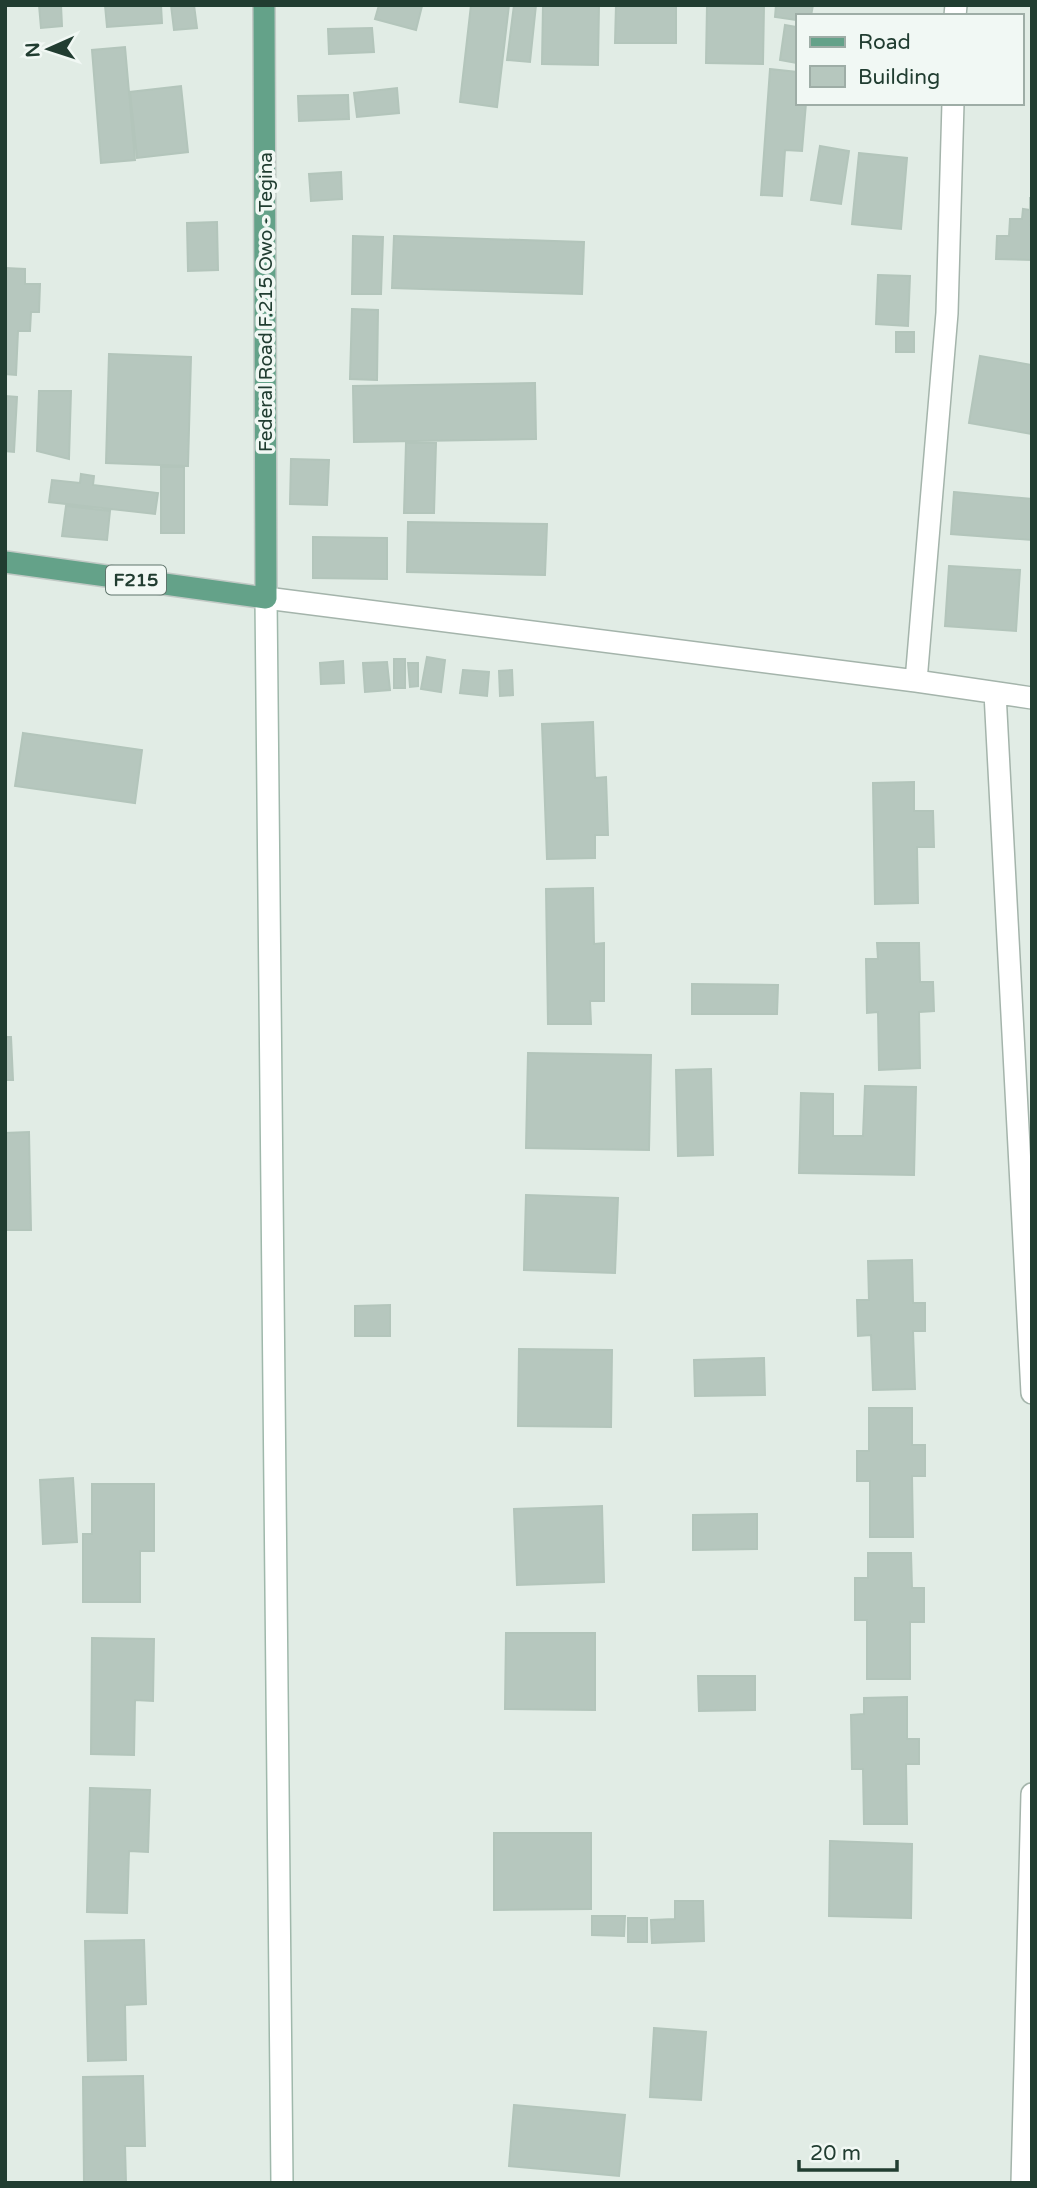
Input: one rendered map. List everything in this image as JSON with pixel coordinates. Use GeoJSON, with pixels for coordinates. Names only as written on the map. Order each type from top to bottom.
{"type":"FeatureCollection","features":[{"type":"Feature","properties":{"kind":"main road","name":"Federal Road F.215 Owo - Tegina"},"geometry":{"type":"LineString","coordinates":[[264,5],[267,598]]}},
{"type":"Feature","properties":{"kind":"main road","name":"F215"},"geometry":{"type":"LineString","coordinates":[[5,562],[267,598]]}},
{"type":"Feature","properties":{"kind":"street"},"geometry":{"type":"LineString","coordinates":[[916,681],[947,313],[953,105]]}},
{"type":"Feature","properties":{"kind":"street"},"geometry":{"type":"LineString","coordinates":[[282,2183],[267,598],[1032,698]]}},
{"type":"Feature","properties":{"kind":"street"},"geometry":{"type":"LineString","coordinates":[[996,693],[1032,1394]]}},
{"type":"Feature","properties":{"kind":"street"},"geometry":{"type":"LineString","coordinates":[[1022,2183],[1032,1794]]}},
{"type":"Feature","properties":{"kind":"building"},"geometry":{"type":"Polygon","coordinates":[[[39,5],[61,5],[62,26],[41,28],[39,5]]]}},
{"type":"Feature","properties":{"kind":"building"},"geometry":{"type":"Polygon","coordinates":[[[105,5],[161,5],[162,23],[107,27],[105,5]]]}},
{"type":"Feature","properties":{"kind":"building"},"geometry":{"type":"Polygon","coordinates":[[[171,5],[194,5],[197,28],[174,30],[171,5]]]}},
{"type":"Feature","properties":{"kind":"building"},"geometry":{"type":"Polygon","coordinates":[[[379,5],[422,6],[416,30],[375,19],[379,5]]]}},
{"type":"Feature","properties":{"kind":"building"},"geometry":{"type":"Polygon","coordinates":[[[471,5],[509,5],[497,107],[460,102],[471,5]]]}},
{"type":"Feature","properties":{"kind":"building"},"geometry":{"type":"Polygon","coordinates":[[[514,5],[536,5],[530,62],[507,60],[514,5]]]}},
{"type":"Feature","properties":{"kind":"building"},"geometry":{"type":"Polygon","coordinates":[[[543,5],[599,5],[598,65],[542,64],[543,5]]]}},
{"type":"Feature","properties":{"kind":"building"},"geometry":{"type":"Polygon","coordinates":[[[616,5],[676,5],[676,43],[615,43],[616,5]]]}},
{"type":"Feature","properties":{"kind":"building"},"geometry":{"type":"Polygon","coordinates":[[[707,5],[764,5],[763,64],[706,63],[707,5]]]}},
{"type":"Feature","properties":{"kind":"building"},"geometry":{"type":"Polygon","coordinates":[[[776,5],[813,5],[811,14],[796,14],[796,20],[775,17],[776,5]]]}},
{"type":"Feature","properties":{"kind":"building"},"geometry":{"type":"Polygon","coordinates":[[[785,25],[796,27],[796,63],[780,60],[785,25]]]}},
{"type":"Feature","properties":{"kind":"building"},"geometry":{"type":"Polygon","coordinates":[[[372,28],[374,52],[329,54],[328,29],[372,28]]]}},
{"type":"Feature","properties":{"kind":"building"},"geometry":{"type":"Polygon","coordinates":[[[125,47],[135,160],[101,163],[92,50],[125,47]]]}},
{"type":"Feature","properties":{"kind":"building"},"geometry":{"type":"Polygon","coordinates":[[[770,69],[796,72],[796,105],[806,105],[802,151],[785,150],[782,196],[761,195],[770,69]]]}},
{"type":"Feature","properties":{"kind":"building"},"geometry":{"type":"Polygon","coordinates":[[[181,86],[188,152],[137,158],[130,92],[181,86]]]}},
{"type":"Feature","properties":{"kind":"building"},"geometry":{"type":"Polygon","coordinates":[[[397,88],[399,113],[357,117],[354,93],[397,88]]]}},
{"type":"Feature","properties":{"kind":"building"},"geometry":{"type":"Polygon","coordinates":[[[348,95],[349,119],[299,121],[298,96],[348,95]]]}},
{"type":"Feature","properties":{"kind":"building"},"geometry":{"type":"Polygon","coordinates":[[[820,146],[849,151],[841,204],[811,200],[820,146]]]}},
{"type":"Feature","properties":{"kind":"building"},"geometry":{"type":"Polygon","coordinates":[[[859,153],[907,158],[901,229],[852,224],[859,153]]]}},
{"type":"Feature","properties":{"kind":"building"},"geometry":{"type":"Polygon","coordinates":[[[341,172],[342,199],[311,201],[309,174],[341,172]]]}},
{"type":"Feature","properties":{"kind":"building"},"geometry":{"type":"Polygon","coordinates":[[[1030,197],[1032,260],[996,259],[997,236],[1009,236],[1010,219],[1022,219],[1023,209],[1030,210],[1030,197]]]}},
{"type":"Feature","properties":{"kind":"building"},"geometry":{"type":"Polygon","coordinates":[[[217,222],[218,270],[188,271],[187,223],[217,222]]]}},
{"type":"Feature","properties":{"kind":"building"},"geometry":{"type":"Polygon","coordinates":[[[353,236],[383,237],[381,294],[352,294],[353,236]]]}},
{"type":"Feature","properties":{"kind":"building"},"geometry":{"type":"Polygon","coordinates":[[[394,236],[584,242],[582,294],[392,288],[394,236]]]}},
{"type":"Feature","properties":{"kind":"building"},"geometry":{"type":"Polygon","coordinates":[[[5,268],[25,269],[25,284],[40,284],[39,312],[31,312],[30,331],[18,331],[16,375],[5,374],[5,268]]]}},
{"type":"Feature","properties":{"kind":"building"},"geometry":{"type":"Polygon","coordinates":[[[878,275],[910,276],[908,326],[876,324],[878,275]]]}},
{"type":"Feature","properties":{"kind":"building"},"geometry":{"type":"Polygon","coordinates":[[[352,309],[378,310],[377,380],[350,379],[352,309]]]}},
{"type":"Feature","properties":{"kind":"building"},"geometry":{"type":"Polygon","coordinates":[[[896,332],[914,332],[914,352],[896,352],[896,332]]]}},
{"type":"Feature","properties":{"kind":"building"},"geometry":{"type":"Polygon","coordinates":[[[109,354],[191,357],[188,466],[106,463],[109,354]]]}},
{"type":"Feature","properties":{"kind":"building"},"geometry":{"type":"Polygon","coordinates":[[[980,356],[1032,365],[1032,434],[969,423],[980,356]]]}},
{"type":"Feature","properties":{"kind":"building"},"geometry":{"type":"Polygon","coordinates":[[[535,383],[536,439],[354,442],[353,386],[535,383]]]}},
{"type":"Feature","properties":{"kind":"building"},"geometry":{"type":"Polygon","coordinates":[[[39,391],[71,391],[69,459],[37,451],[39,391]]]}},
{"type":"Feature","properties":{"kind":"building"},"geometry":{"type":"Polygon","coordinates":[[[5,396],[17,397],[14,452],[5,451],[5,396]]]}},
{"type":"Feature","properties":{"kind":"building"},"geometry":{"type":"Polygon","coordinates":[[[406,443],[436,443],[434,513],[404,513],[406,443]]]}},
{"type":"Feature","properties":{"kind":"building"},"geometry":{"type":"Polygon","coordinates":[[[291,459],[329,460],[327,505],[290,504],[291,459]]]}},
{"type":"Feature","properties":{"kind":"building"},"geometry":{"type":"Polygon","coordinates":[[[161,467],[184,467],[184,533],[161,533],[161,467]]]}},
{"type":"Feature","properties":{"kind":"building"},"geometry":{"type":"Polygon","coordinates":[[[81,474],[94,476],[93,485],[158,493],[155,514],[49,502],[52,480],[80,483],[81,474]]]}},
{"type":"Feature","properties":{"kind":"building"},"geometry":{"type":"Polygon","coordinates":[[[954,492],[1032,499],[1032,540],[951,534],[954,492]]]}},
{"type":"Feature","properties":{"kind":"building"},"geometry":{"type":"Polygon","coordinates":[[[66,506],[110,511],[107,540],[62,536],[66,506]]]}},
{"type":"Feature","properties":{"kind":"building"},"geometry":{"type":"Polygon","coordinates":[[[408,522],[547,524],[545,575],[407,572],[408,522]]]}},
{"type":"Feature","properties":{"kind":"building"},"geometry":{"type":"Polygon","coordinates":[[[313,537],[387,538],[387,579],[313,578],[313,537]]]}},
{"type":"Feature","properties":{"kind":"building"},"geometry":{"type":"Polygon","coordinates":[[[949,566],[1020,570],[1016,631],[945,626],[949,566]]]}},
{"type":"Feature","properties":{"kind":"building"},"geometry":{"type":"Polygon","coordinates":[[[427,657],[445,660],[441,692],[421,689],[427,657]]]}},
{"type":"Feature","properties":{"kind":"building"},"geometry":{"type":"Polygon","coordinates":[[[394,659],[405,659],[405,688],[394,688],[394,659]]]}},
{"type":"Feature","properties":{"kind":"building"},"geometry":{"type":"Polygon","coordinates":[[[343,661],[344,683],[321,684],[320,663],[343,661]]]}},
{"type":"Feature","properties":{"kind":"building"},"geometry":{"type":"Polygon","coordinates":[[[387,662],[390,690],[365,692],[363,663],[387,662]]]}},
{"type":"Feature","properties":{"kind":"building"},"geometry":{"type":"Polygon","coordinates":[[[408,663],[418,663],[418,686],[410,687],[408,663]]]}},
{"type":"Feature","properties":{"kind":"building"},"geometry":{"type":"Polygon","coordinates":[[[463,670],[489,672],[487,696],[460,693],[463,670]]]}},
{"type":"Feature","properties":{"kind":"building"},"geometry":{"type":"Polygon","coordinates":[[[512,670],[513,695],[500,696],[499,671],[512,670]]]}},
{"type":"Feature","properties":{"kind":"building"},"geometry":{"type":"Polygon","coordinates":[[[593,722],[595,778],[606,777],[608,835],[595,835],[595,858],[547,859],[542,724],[593,722]]]}},
{"type":"Feature","properties":{"kind":"building"},"geometry":{"type":"Polygon","coordinates":[[[23,733],[142,750],[135,803],[15,786],[23,733]]]}},
{"type":"Feature","properties":{"kind":"building"},"geometry":{"type":"Polygon","coordinates":[[[914,782],[914,811],[933,811],[934,847],[917,847],[918,903],[875,904],[873,783],[914,782]]]}},
{"type":"Feature","properties":{"kind":"building"},"geometry":{"type":"Polygon","coordinates":[[[593,888],[594,944],[604,943],[604,1001],[590,1001],[591,1024],[548,1024],[546,889],[593,888]]]}},
{"type":"Feature","properties":{"kind":"building"},"geometry":{"type":"Polygon","coordinates":[[[877,943],[919,943],[920,982],[933,982],[934,1011],[919,1012],[920,1068],[879,1070],[878,1012],[867,1013],[866,959],[878,959],[877,943]]]}},
{"type":"Feature","properties":{"kind":"building"},"geometry":{"type":"Polygon","coordinates":[[[692,984],[778,985],[777,1014],[692,1014],[692,984]]]}},
{"type":"Feature","properties":{"kind":"building"},"geometry":{"type":"Polygon","coordinates":[[[5,1037],[11,1037],[13,1080],[5,1080],[5,1037]]]}},
{"type":"Feature","properties":{"kind":"building"},"geometry":{"type":"Polygon","coordinates":[[[528,1053],[651,1055],[649,1150],[526,1148],[528,1053]]]}},
{"type":"Feature","properties":{"kind":"building"},"geometry":{"type":"Polygon","coordinates":[[[711,1069],[713,1155],[678,1156],[676,1070],[711,1069]]]}},
{"type":"Feature","properties":{"kind":"building"},"geometry":{"type":"Polygon","coordinates":[[[865,1086],[916,1087],[914,1175],[799,1173],[801,1093],[833,1094],[833,1136],[863,1136],[865,1086]]]}},
{"type":"Feature","properties":{"kind":"building"},"geometry":{"type":"Polygon","coordinates":[[[29,1132],[31,1230],[5,1230],[5,1133],[29,1132]]]}},
{"type":"Feature","properties":{"kind":"building"},"geometry":{"type":"Polygon","coordinates":[[[526,1195],[618,1198],[615,1273],[524,1270],[526,1195]]]}},
{"type":"Feature","properties":{"kind":"building"},"geometry":{"type":"Polygon","coordinates":[[[912,1260],[913,1303],[925,1303],[925,1331],[913,1331],[915,1389],[873,1390],[871,1335],[858,1336],[857,1300],[869,1300],[868,1261],[912,1260]]]}},
{"type":"Feature","properties":{"kind":"building"},"geometry":{"type":"Polygon","coordinates":[[[390,1305],[390,1336],[355,1336],[355,1306],[390,1305]]]}},
{"type":"Feature","properties":{"kind":"building"},"geometry":{"type":"Polygon","coordinates":[[[519,1349],[612,1350],[611,1427],[518,1426],[519,1349]]]}},
{"type":"Feature","properties":{"kind":"building"},"geometry":{"type":"Polygon","coordinates":[[[764,1358],[765,1395],[695,1396],[694,1360],[764,1358]]]}},
{"type":"Feature","properties":{"kind":"building"},"geometry":{"type":"Polygon","coordinates":[[[869,1408],[912,1408],[912,1445],[925,1445],[925,1476],[912,1476],[913,1537],[870,1537],[870,1481],[857,1481],[857,1451],[869,1451],[869,1408]]]}},
{"type":"Feature","properties":{"kind":"building"},"geometry":{"type":"Polygon","coordinates":[[[73,1478],[77,1542],[43,1544],[40,1480],[73,1478]]]}},
{"type":"Feature","properties":{"kind":"building"},"geometry":{"type":"Polygon","coordinates":[[[92,1484],[154,1484],[154,1551],[140,1551],[140,1602],[83,1602],[83,1534],[92,1534],[92,1484]]]}},
{"type":"Feature","properties":{"kind":"building"},"geometry":{"type":"Polygon","coordinates":[[[602,1506],[604,1582],[517,1585],[514,1509],[602,1506]]]}},
{"type":"Feature","properties":{"kind":"building"},"geometry":{"type":"Polygon","coordinates":[[[757,1514],[757,1549],[693,1550],[693,1515],[757,1514]]]}},
{"type":"Feature","properties":{"kind":"building"},"geometry":{"type":"Polygon","coordinates":[[[868,1553],[911,1553],[912,1588],[924,1588],[924,1622],[910,1622],[910,1679],[867,1679],[867,1620],[855,1620],[855,1578],[868,1578],[868,1553]]]}},
{"type":"Feature","properties":{"kind":"building"},"geometry":{"type":"Polygon","coordinates":[[[506,1633],[595,1633],[595,1710],[505,1709],[506,1633]]]}},
{"type":"Feature","properties":{"kind":"building"},"geometry":{"type":"Polygon","coordinates":[[[92,1638],[154,1639],[153,1701],[135,1700],[134,1755],[91,1754],[92,1638]]]}},
{"type":"Feature","properties":{"kind":"building"},"geometry":{"type":"Polygon","coordinates":[[[698,1676],[755,1676],[755,1710],[699,1711],[698,1676]]]}},
{"type":"Feature","properties":{"kind":"building"},"geometry":{"type":"Polygon","coordinates":[[[907,1697],[907,1739],[919,1739],[919,1764],[906,1764],[907,1824],[864,1824],[863,1769],[852,1769],[851,1715],[864,1714],[864,1698],[907,1697]]]}},
{"type":"Feature","properties":{"kind":"building"},"geometry":{"type":"Polygon","coordinates":[[[90,1788],[150,1790],[148,1852],[129,1851],[127,1913],[87,1912],[90,1788]]]}},
{"type":"Feature","properties":{"kind":"building"},"geometry":{"type":"Polygon","coordinates":[[[494,1833],[591,1833],[591,1909],[494,1910],[494,1833]]]}},
{"type":"Feature","properties":{"kind":"building"},"geometry":{"type":"Polygon","coordinates":[[[830,1841],[912,1844],[911,1918],[829,1916],[830,1841]]]}},
{"type":"Feature","properties":{"kind":"building"},"geometry":{"type":"Polygon","coordinates":[[[675,1901],[703,1901],[704,1941],[652,1943],[651,1920],[675,1919],[675,1901]]]}},
{"type":"Feature","properties":{"kind":"building"},"geometry":{"type":"Polygon","coordinates":[[[592,1916],[625,1916],[624,1936],[592,1935],[592,1916]]]}},
{"type":"Feature","properties":{"kind":"building"},"geometry":{"type":"Polygon","coordinates":[[[628,1918],[647,1918],[647,1942],[628,1942],[628,1918]]]}},
{"type":"Feature","properties":{"kind":"building"},"geometry":{"type":"Polygon","coordinates":[[[144,1940],[146,2004],[125,2005],[126,2060],[88,2061],[85,1941],[144,1940]]]}},
{"type":"Feature","properties":{"kind":"building"},"geometry":{"type":"Polygon","coordinates":[[[654,2028],[706,2032],[701,2100],[650,2097],[654,2028]]]}},
{"type":"Feature","properties":{"kind":"building"},"geometry":{"type":"Polygon","coordinates":[[[143,2076],[145,2146],[125,2146],[126,2183],[84,2183],[83,2077],[143,2076]]]}},
{"type":"Feature","properties":{"kind":"building"},"geometry":{"type":"Polygon","coordinates":[[[514,2105],[625,2115],[619,2176],[509,2166],[514,2105]]]}}]}
